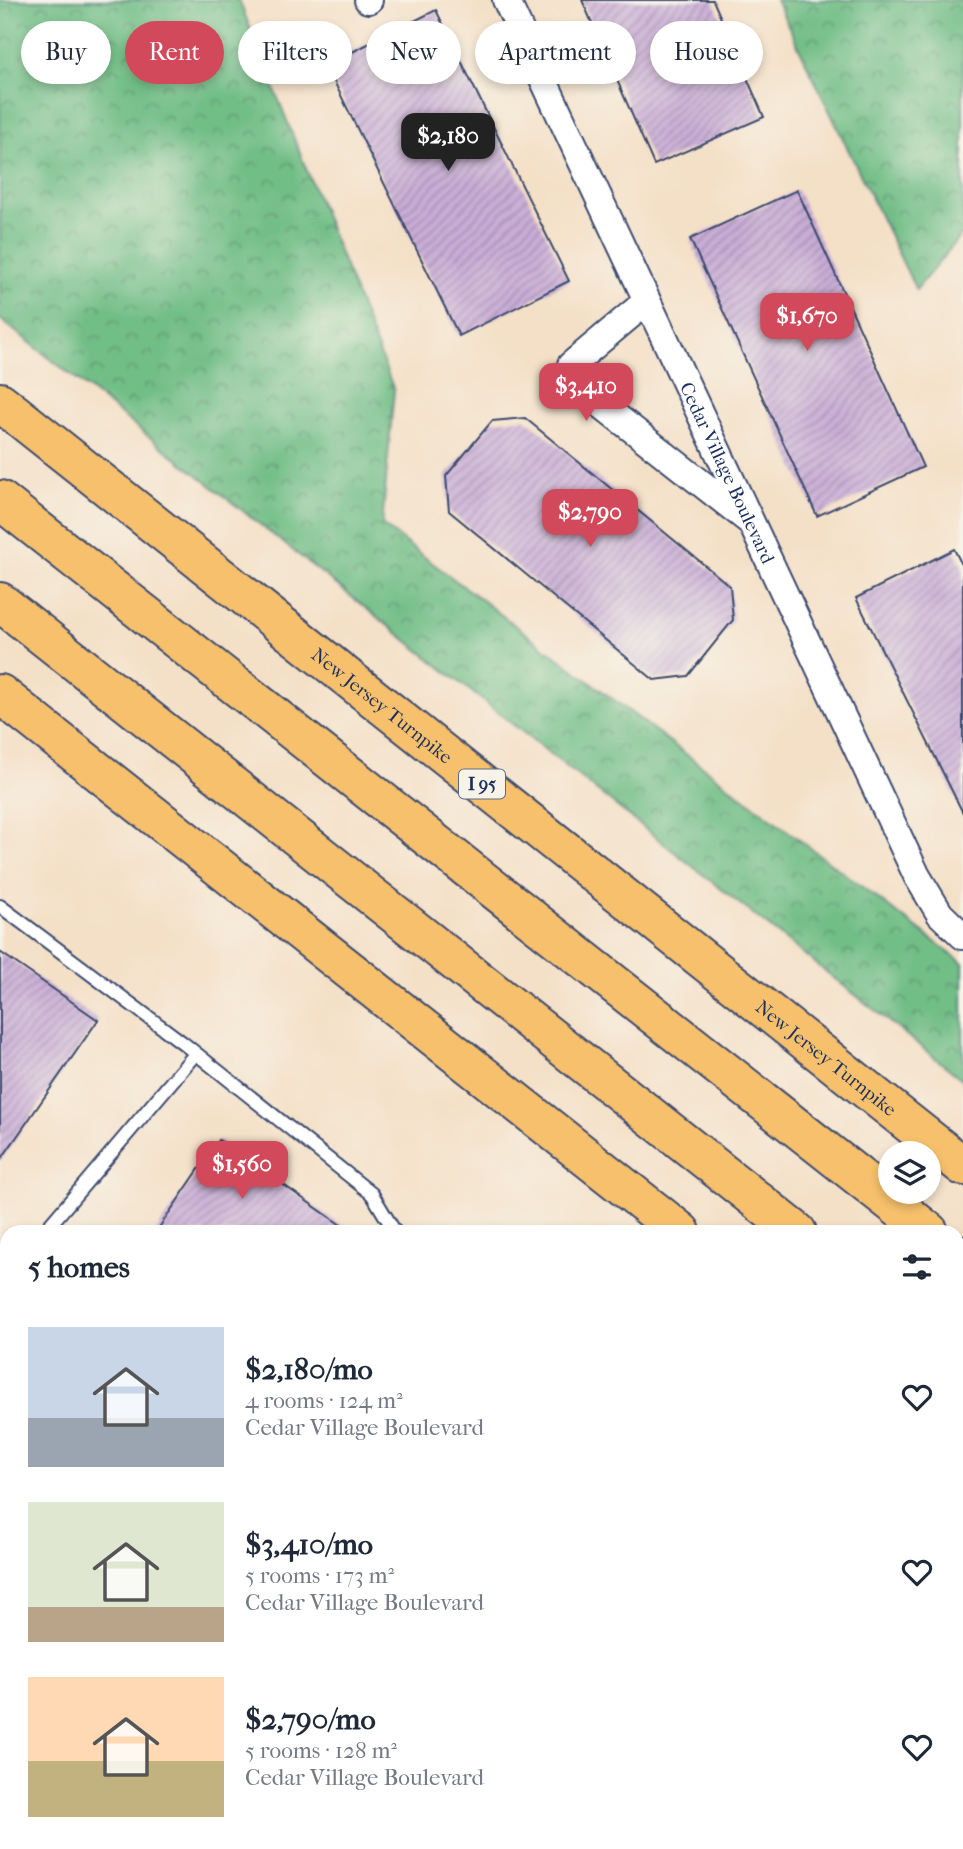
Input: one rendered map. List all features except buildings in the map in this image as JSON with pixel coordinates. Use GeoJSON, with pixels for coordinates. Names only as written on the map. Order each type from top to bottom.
{"type":"FeatureCollection","features":[{"type":"Feature","properties":{"kind":"highway","name":"New Jersey Turnpike"},"geometry":{"type":"LineString","coordinates":[[0,402],[963,1166]]}},
{"type":"Feature","properties":{"kind":"highway"},"geometry":{"type":"LineString","coordinates":[[0,500],[920,1225]]}},
{"type":"Feature","properties":{"kind":"highway"},"geometry":{"type":"LineString","coordinates":[[0,602],[788,1225]]}},
{"type":"Feature","properties":{"kind":"highway"},"geometry":{"type":"LineString","coordinates":[[0,694],[672,1225]]}},
{"type":"Feature","properties":{"kind":"street","name":"Cedar Village Boulevard"},"geometry":{"type":"LineString","coordinates":[[506,0],[917,876],[940,914],[963,936]]}},
{"type":"Feature","properties":{"kind":"street"},"geometry":{"type":"LineString","coordinates":[[647,301],[571,365],[573,376],[585,392],[750,522]]}},
{"type":"Feature","properties":{"kind":"lane"},"geometry":{"type":"LineString","coordinates":[[0,906],[196,1054],[372,1194],[391,1225]]}},
{"type":"Feature","properties":{"kind":"lane"},"geometry":{"type":"LineString","coordinates":[[50,1225],[196,1054]]}},
{"type":"Feature","properties":{"kind":"green space"},"geometry":{"type":"Polygon","coordinates":[[[0,0],[239,0],[247,21],[238,21],[238,84],[272,84],[394,390],[382,525],[963,963],[963,1080],[0,319],[0,0]]]}},
{"type":"Feature","properties":{"kind":"green space"},"geometry":{"type":"Polygon","coordinates":[[[776,0],[963,0],[963,233],[916,290],[776,0]]]}}]}
